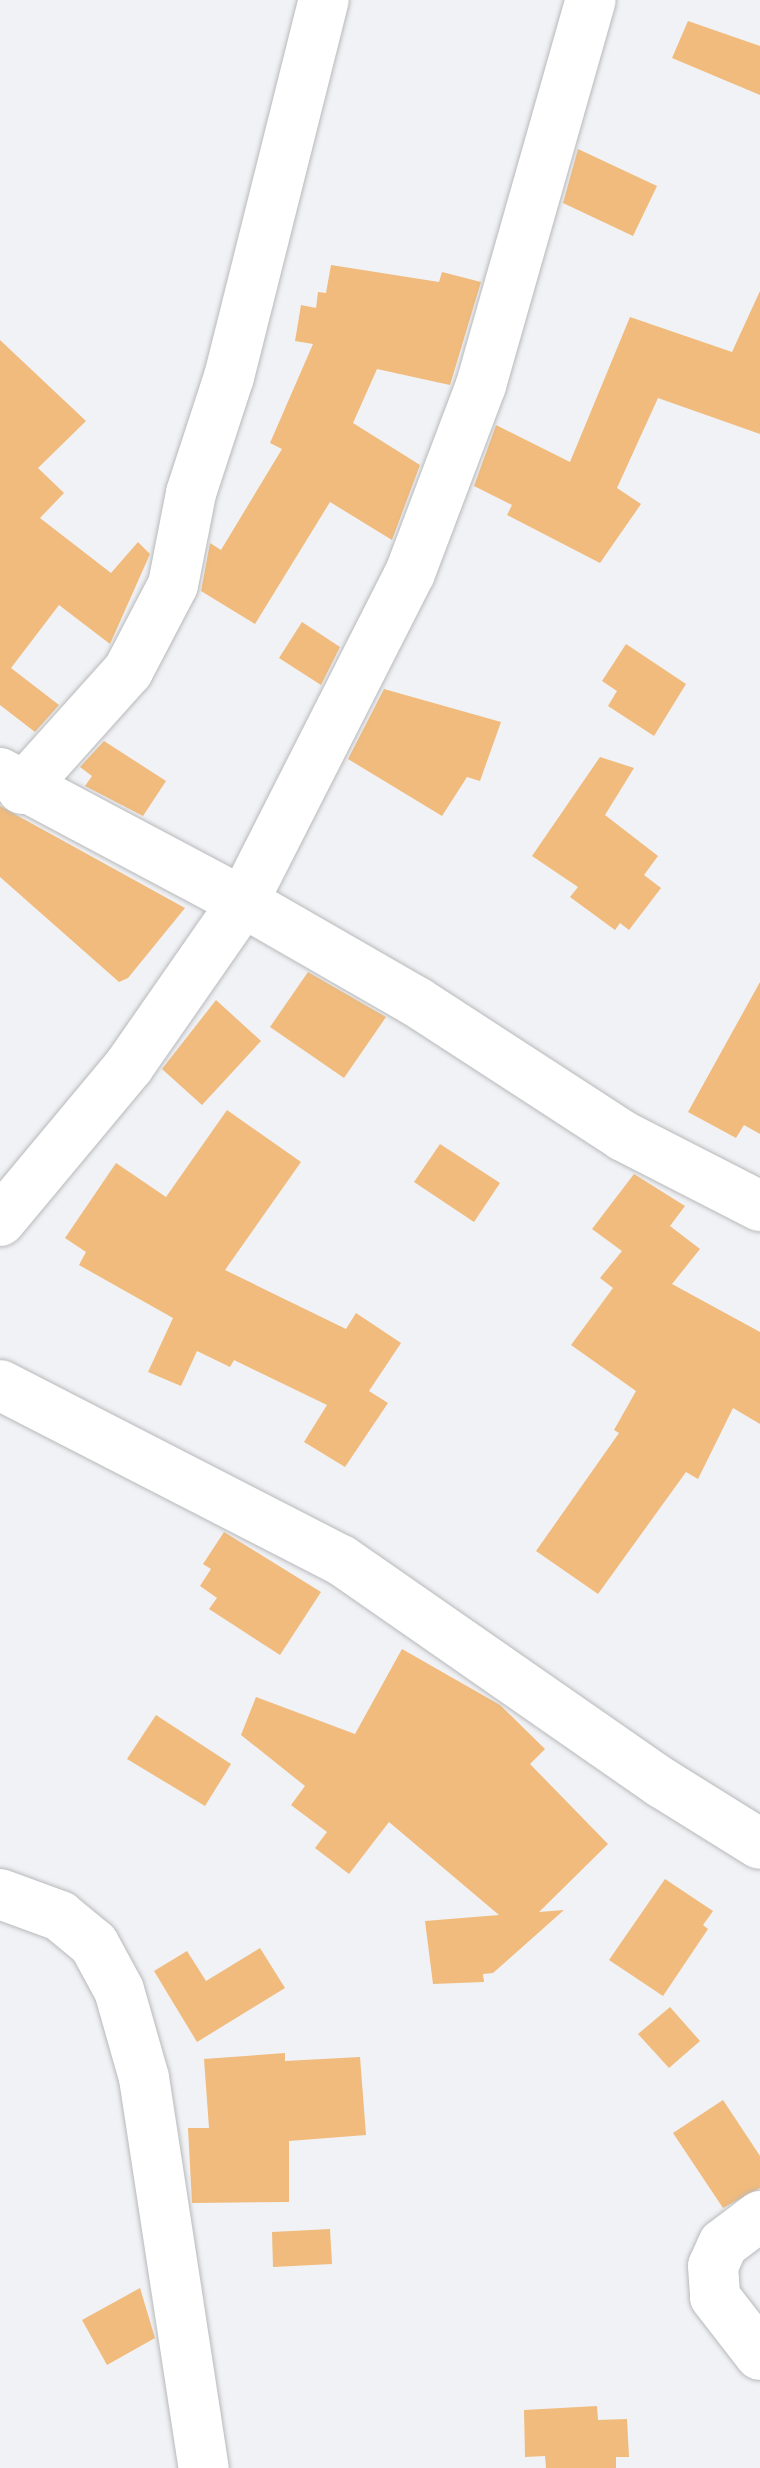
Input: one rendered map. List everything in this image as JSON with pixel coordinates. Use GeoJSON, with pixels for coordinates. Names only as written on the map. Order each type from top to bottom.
{"type":"FeatureCollection","features":[{"type":"Feature","properties":{"kind":"street"},"geometry":{"type":"LineString","coordinates":[[324,0],[229,378],[191,492],[172,585],[128,672],[11,781],[243,902],[417,1002],[623,1136],[760,1206]]}},
{"type":"Feature","properties":{"kind":"street"},"geometry":{"type":"LineString","coordinates":[[0,1222],[129,1066],[243,902],[410,573],[481,385],[592,0]]}},
{"type":"Feature","properties":{"kind":"street"},"geometry":{"type":"LineString","coordinates":[[0,1386],[341,1560],[662,1784],[760,1844]]}},
{"type":"Feature","properties":{"kind":"street"},"geometry":{"type":"LineString","coordinates":[[0,1894],[60,1916],[94,1944],[119,1990],[144,2078],[204,2468]]}},
{"type":"Feature","properties":{"kind":"street"},"geometry":{"type":"LineString","coordinates":[[760,2216],[724,2244],[713,2266],[715,2298],[760,2355]]}},
{"type":"Feature","properties":{"kind":"building"},"geometry":{"type":"Polygon","coordinates":[[[688,21],[760,46],[760,95],[672,58],[688,21]]]}},
{"type":"Feature","properties":{"kind":"building"},"geometry":{"type":"Polygon","coordinates":[[[578,149],[657,186],[633,236],[563,203],[578,149]]]}},
{"type":"Feature","properties":{"kind":"building"},"geometry":{"type":"Polygon","coordinates":[[[331,265],[439,282],[442,272],[481,282],[450,385],[377,369],[353,423],[420,465],[392,540],[330,502],[255,624],[201,591],[210,543],[221,550],[282,449],[270,443],[313,344],[295,341],[301,305],[316,308],[318,292],[326,293],[331,265]]]}},
{"type":"Feature","properties":{"kind":"building"},"geometry":{"type":"Polygon","coordinates":[[[760,291],[760,434],[658,398],[617,488],[641,504],[600,563],[507,515],[512,505],[474,486],[496,425],[570,462],[630,317],[732,352],[760,291]]]}},
{"type":"Feature","properties":{"kind":"building"},"geometry":{"type":"Polygon","coordinates":[[[0,340],[86,421],[38,468],[64,493],[40,518],[111,573],[138,542],[150,554],[110,644],[59,605],[11,668],[59,705],[35,732],[0,705],[0,340]]]}},
{"type":"Feature","properties":{"kind":"building"},"geometry":{"type":"Polygon","coordinates":[[[302,622],[340,647],[321,685],[279,658],[302,622]]]}},
{"type":"Feature","properties":{"kind":"building"},"geometry":{"type":"Polygon","coordinates":[[[626,644],[686,684],[654,736],[608,706],[617,691],[602,681],[626,644]]]}},
{"type":"Feature","properties":{"kind":"building"},"geometry":{"type":"Polygon","coordinates":[[[384,689],[501,722],[480,781],[467,777],[442,816],[348,759],[384,689]]]}},
{"type":"Feature","properties":{"kind":"building"},"geometry":{"type":"Polygon","coordinates":[[[104,741],[166,781],[143,816],[85,786],[92,776],[80,767],[104,741]]]}},
{"type":"Feature","properties":{"kind":"building"},"geometry":{"type":"Polygon","coordinates":[[[600,757],[634,768],[605,815],[658,856],[644,875],[661,888],[629,930],[620,923],[615,930],[570,897],[578,887],[532,856],[600,757]]]}},
{"type":"Feature","properties":{"kind":"building"},"geometry":{"type":"Polygon","coordinates":[[[0,806],[185,908],[128,978],[119,982],[0,877],[0,806]]]}},
{"type":"Feature","properties":{"kind":"building"},"geometry":{"type":"Polygon","coordinates":[[[308,972],[386,1017],[344,1078],[270,1027],[308,972]]]}},
{"type":"Feature","properties":{"kind":"building"},"geometry":{"type":"Polygon","coordinates":[[[760,982],[760,1134],[744,1125],[736,1138],[688,1112],[760,982]]]}},
{"type":"Feature","properties":{"kind":"building"},"geometry":{"type":"Polygon","coordinates":[[[216,1000],[261,1041],[202,1105],[162,1069],[216,1000]]]}},
{"type":"Feature","properties":{"kind":"building"},"geometry":{"type":"Polygon","coordinates":[[[227,1110],[301,1162],[225,1270],[346,1329],[356,1313],[401,1343],[369,1391],[388,1403],[345,1467],[304,1442],[327,1405],[234,1360],[230,1367],[197,1351],[181,1386],[148,1372],[173,1318],[79,1265],[86,1252],[65,1238],[116,1163],[166,1197],[227,1110]]]}},
{"type":"Feature","properties":{"kind":"building"},"geometry":{"type":"Polygon","coordinates":[[[440,1144],[500,1183],[474,1222],[414,1182],[440,1144]]]}},
{"type":"Feature","properties":{"kind":"building"},"geometry":{"type":"Polygon","coordinates":[[[634,1174],[685,1206],[670,1226],[700,1249],[672,1284],[760,1332],[760,1424],[733,1408],[698,1479],[686,1472],[598,1594],[536,1551],[619,1433],[614,1430],[636,1391],[571,1345],[613,1288],[600,1278],[622,1251],[592,1229],[634,1174]]]}},
{"type":"Feature","properties":{"kind":"building"},"geometry":{"type":"Polygon","coordinates":[[[224,1532],[321,1592],[280,1655],[209,1609],[217,1598],[200,1586],[211,1569],[203,1564],[224,1532]]]}},
{"type":"Feature","properties":{"kind":"building"},"geometry":{"type":"Polygon","coordinates":[[[402,1649],[500,1705],[545,1749],[530,1764],[608,1844],[539,1912],[564,1910],[493,1973],[483,1974],[484,1982],[433,1984],[425,1921],[499,1915],[389,1822],[349,1874],[315,1848],[327,1832],[291,1805],[305,1786],[241,1735],[256,1697],[355,1734],[402,1649]]]}},
{"type":"Feature","properties":{"kind":"building"},"geometry":{"type":"Polygon","coordinates":[[[156,1715],[231,1764],[205,1806],[127,1759],[156,1715]]]}},
{"type":"Feature","properties":{"kind":"building"},"geometry":{"type":"Polygon","coordinates":[[[665,1879],[713,1911],[703,1925],[708,1929],[663,1996],[609,1960],[665,1879]]]}},
{"type":"Feature","properties":{"kind":"building"},"geometry":{"type":"Polygon","coordinates":[[[260,1948],[285,1988],[197,2042],[154,1971],[187,1951],[206,1981],[260,1948]]]}},
{"type":"Feature","properties":{"kind":"building"},"geometry":{"type":"Polygon","coordinates":[[[670,2007],[700,2041],[669,2068],[638,2034],[670,2007]]]}},
{"type":"Feature","properties":{"kind":"building"},"geometry":{"type":"Polygon","coordinates":[[[285,2053],[285,2061],[360,2057],[366,2135],[289,2141],[289,2202],[192,2203],[188,2128],[209,2128],[204,2059],[285,2053]]]}},
{"type":"Feature","properties":{"kind":"building"},"geometry":{"type":"Polygon","coordinates":[[[723,2100],[760,2156],[760,2188],[723,2208],[673,2133],[723,2100]]]}},
{"type":"Feature","properties":{"kind":"building"},"geometry":{"type":"Polygon","coordinates":[[[330,2229],[332,2264],[273,2267],[272,2232],[330,2229]]]}},
{"type":"Feature","properties":{"kind":"building"},"geometry":{"type":"Polygon","coordinates":[[[140,2288],[155,2338],[107,2365],[82,2320],[140,2288]]]}},
{"type":"Feature","properties":{"kind":"building"},"geometry":{"type":"Polygon","coordinates":[[[597,2406],[598,2420],[627,2419],[629,2457],[616,2457],[616,2468],[546,2468],[545,2456],[525,2457],[524,2410],[597,2406]]]}}]}
